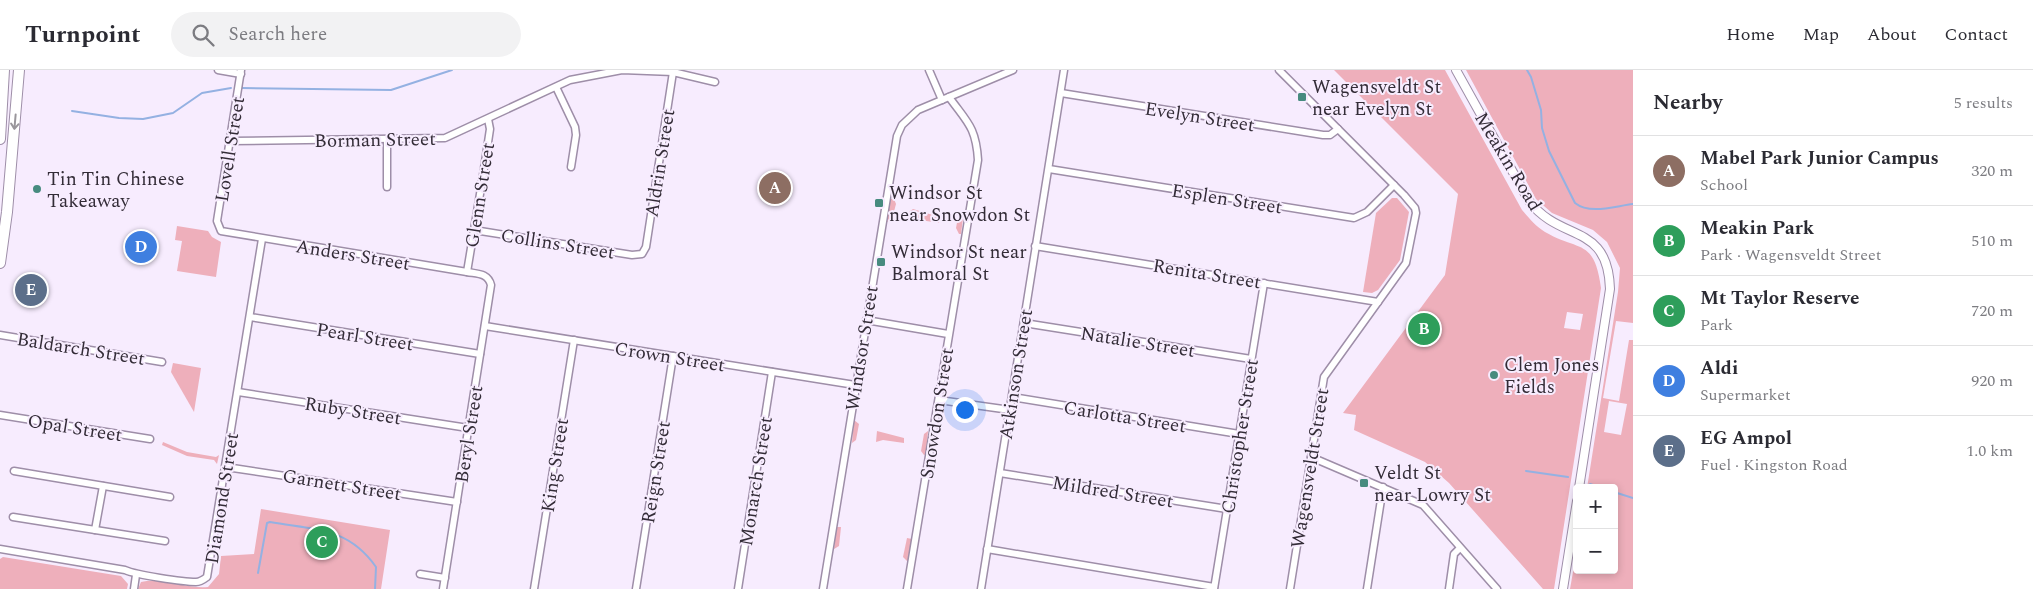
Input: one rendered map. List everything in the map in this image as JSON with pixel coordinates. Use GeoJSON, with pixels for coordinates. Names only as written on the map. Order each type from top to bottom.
{"type":"FeatureCollection","features":[{"type":"Feature","properties":{"kind":"main road"},"geometry":{"type":"LineString","coordinates":[[0,138],[4,70]]}},
{"type":"Feature","properties":{"kind":"main road"},"geometry":{"type":"LineString","coordinates":[[0,263],[9,190],[19,70]]}},
{"type":"Feature","properties":{"kind":"street"},"geometry":{"type":"LineString","coordinates":[[218,70],[241,72]]}},
{"type":"Feature","properties":{"kind":"street","name":"Borman Street"},"geometry":{"type":"LineString","coordinates":[[230,141],[445,138],[570,80],[622,70],[673,72],[715,82]]}},
{"type":"Feature","properties":{"kind":"street"},"geometry":{"type":"LineString","coordinates":[[929,70],[942,100],[1013,70]]}},
{"type":"Feature","properties":{"kind":"street","name":"Atkinson Street"},"geometry":{"type":"LineString","coordinates":[[980,589],[1064,70]]}},
{"type":"Feature","properties":{"kind":"street","name":"Wagensveldt Street"},"geometry":{"type":"LineString","coordinates":[[1280,70],[1394,185],[1413,205],[1416,213],[1409,258],[1324,377],[1290,589]]}},
{"type":"Feature","properties":{"kind":"street","name":"Meakin Road"},"geometry":{"type":"LineString","coordinates":[[1456,70],[1529,202],[1548,221],[1584,236],[1597,246],[1610,270],[1610,289],[1580,484]]}},
{"type":"Feature","properties":{"kind":"street","name":"Lovell Street"},"geometry":{"type":"LineString","coordinates":[[218,227],[241,72]]}},
{"type":"Feature","properties":{"kind":"street","name":"Aldrin Street"},"geometry":{"type":"LineString","coordinates":[[642,254],[646,247],[673,72]]}},
{"type":"Feature","properties":{"kind":"street"},"geometry":{"type":"LineString","coordinates":[[556,87],[575,127],[576,135],[571,167]]}},
{"type":"Feature","properties":{"kind":"street","name":"Evelyn Street"},"geometry":{"type":"LineString","coordinates":[[1061,93],[1323,135],[1330,135],[1338,129]]}},
{"type":"Feature","properties":{"kind":"street","name":"Snowdon Street"},"geometry":{"type":"LineString","coordinates":[[907,589],[978,160],[975,134],[950,97]]}},
{"type":"Feature","properties":{"kind":"street","name":"Windsor Street"},"geometry":{"type":"LineString","coordinates":[[823,589],[897,136],[910,116],[942,100]]}},
{"type":"Feature","properties":{"kind":"street","name":"Glenn Street"},"geometry":{"type":"LineString","coordinates":[[467,272],[490,129],[488,119]]}},
{"type":"Feature","properties":{"kind":"street"},"geometry":{"type":"LineString","coordinates":[[387,140],[387,187]]}},
{"type":"Feature","properties":{"kind":"street","name":"Esplen Street"},"geometry":{"type":"LineString","coordinates":[[1049,169],[1354,218],[1367,212],[1394,185]]}},
{"type":"Feature","properties":{"kind":"street","name":"Anders Street"},"geometry":{"type":"LineString","coordinates":[[218,227],[221,232],[227,234],[486,275],[490,279]]}},
{"type":"Feature","properties":{"kind":"street","name":"Collins Street"},"geometry":{"type":"LineString","coordinates":[[474,230],[632,255],[642,254]]}},
{"type":"Feature","properties":{"kind":"street","name":"Diamond Street"},"geometry":{"type":"LineString","coordinates":[[0,549],[125,570],[136,575],[150,574],[197,582],[207,578],[262,239]]}},
{"type":"Feature","properties":{"kind":"street","name":"Renita Street"},"geometry":{"type":"LineString","coordinates":[[1035,246],[1378,302]]}},
{"type":"Feature","properties":{"kind":"street","name":"Beryl Street"},"geometry":{"type":"LineString","coordinates":[[443,589],[485,326],[491,285],[490,279]]}},
{"type":"Feature","properties":{"kind":"street","name":"Christopher Street"},"geometry":{"type":"LineString","coordinates":[[1214,588],[1264,283]]}},
{"type":"Feature","properties":{"kind":"street","name":"Pearl Street"},"geometry":{"type":"LineString","coordinates":[[250,318],[480,354]]}},
{"type":"Feature","properties":{"kind":"street"},"geometry":{"type":"LineString","coordinates":[[866,320],[948,334]]}},
{"type":"Feature","properties":{"kind":"street","name":"Natalie Street"},"geometry":{"type":"LineString","coordinates":[[1024,322],[1251,359]]}},
{"type":"Feature","properties":{"kind":"street","name":"Crown Street"},"geometry":{"type":"LineString","coordinates":[[485,326],[855,385]]}},
{"type":"Feature","properties":{"kind":"street","name":"Baldarch Street"},"geometry":{"type":"LineString","coordinates":[[0,335],[162,362]]}},
{"type":"Feature","properties":{"kind":"street","name":"King Street"},"geometry":{"type":"LineString","coordinates":[[534,589],[574,340]]}},
{"type":"Feature","properties":{"kind":"street","name":"Reign Street"},"geometry":{"type":"LineString","coordinates":[[636,589],[673,356]]}},
{"type":"Feature","properties":{"kind":"street","name":"Monarch Street"},"geometry":{"type":"LineString","coordinates":[[738,589],[772,372]]}},
{"type":"Feature","properties":{"kind":"street","name":"Ruby Street"},"geometry":{"type":"LineString","coordinates":[[238,392],[468,428]]}},
{"type":"Feature","properties":{"kind":"street","name":"Carlotta Street"},"geometry":{"type":"LineString","coordinates":[[1012,396],[1239,434]]}},
{"type":"Feature","properties":{"kind":"street"},"geometry":{"type":"LineString","coordinates":[[939,400],[1010,410]]}},
{"type":"Feature","properties":{"kind":"street","name":"Opal Street"},"geometry":{"type":"LineString","coordinates":[[0,415],[150,439]]}},
{"type":"Feature","properties":{"kind":"street"},"geometry":{"type":"LineString","coordinates":[[1311,457],[1422,505],[1497,589]]}},
{"type":"Feature","properties":{"kind":"street","name":"Garnett Street"},"geometry":{"type":"LineString","coordinates":[[226,467],[457,502]]}},
{"type":"Feature","properties":{"kind":"street"},"geometry":{"type":"LineString","coordinates":[[14,471],[170,497]]}},
{"type":"Feature","properties":{"kind":"street","name":"Mildred Street"},"geometry":{"type":"LineString","coordinates":[[1000,473],[1227,509]]}},
{"type":"Feature","properties":{"kind":"street"},"geometry":{"type":"LineString","coordinates":[[95,530],[103,486]]}},
{"type":"Feature","properties":{"kind":"street"},"geometry":{"type":"LineString","coordinates":[[1367,589],[1383,487]]}},
{"type":"Feature","properties":{"kind":"street"},"geometry":{"type":"LineString","coordinates":[[12,518],[165,541]]}},
{"type":"Feature","properties":{"kind":"street"},"geometry":{"type":"LineString","coordinates":[[1563,589],[1573,526]]}},
{"type":"Feature","properties":{"kind":"street"},"geometry":{"type":"LineString","coordinates":[[1449,589],[1454,554],[1460,548]]}},
{"type":"Feature","properties":{"kind":"street"},"geometry":{"type":"LineString","coordinates":[[987,549],[1214,588]]}},
{"type":"Feature","properties":{"kind":"street"},"geometry":{"type":"LineString","coordinates":[[420,574],[445,578]]}},
{"type":"Feature","properties":{"kind":"street"},"geometry":{"type":"LineString","coordinates":[[134,589],[136,575]]}},
{"type":"Feature","properties":{"kind":"shaded area"},"geometry":{"type":"Polygon","coordinates":[[[1334,70],[1445,70],[1522,210],[1541,230],[1584,249],[1594,261],[1601,288],[1554,589],[1543,589],[1449,483],[1425,462],[1354,430],[1356,415],[1343,413],[1445,275],[1458,194],[1334,70]],[[1567,312],[1564,328],[1580,330],[1583,314],[1567,312]]]}},
{"type":"Feature","properties":{"kind":"shaded area"},"geometry":{"type":"Polygon","coordinates":[[[1466,70],[1633,70],[1633,323],[1616,321],[1603,398],[1619,401],[1629,340],[1633,340],[1633,589],[1570,589],[1573,572],[1573,574],[1618,574],[1618,484],[1588,484],[1618,292],[1620,268],[1607,242],[1593,230],[1552,213],[1536,199],[1466,70]],[[1609,401],[1604,432],[1621,435],[1627,404],[1609,401]]]}},
{"type":"Feature","properties":{"kind":"shaded area"},"geometry":{"type":"Polygon","coordinates":[[[1392,198],[1397,198],[1409,212],[1400,260],[1378,290],[1372,293],[1363,292],[1376,213],[1392,198]]]}},
{"type":"Feature","properties":{"kind":"shaded area"},"geometry":{"type":"Polygon","coordinates":[[[890,199],[894,199],[896,204],[892,219],[887,222],[890,199]]]}},
{"type":"Feature","properties":{"kind":"shaded area"},"geometry":{"type":"Polygon","coordinates":[[[913,209],[936,216],[940,214],[939,223],[908,218],[909,212],[913,209]]]}},
{"type":"Feature","properties":{"kind":"shaded area"},"geometry":{"type":"Polygon","coordinates":[[[964,210],[961,234],[959,234],[956,228],[959,212],[964,210]]]}},
{"type":"Feature","properties":{"kind":"shaded area"},"geometry":{"type":"Polygon","coordinates":[[[177,226],[208,231],[212,237],[221,242],[216,277],[177,271],[182,241],[175,240],[177,226]]]}},
{"type":"Feature","properties":{"kind":"shaded area"},"geometry":{"type":"Polygon","coordinates":[[[173,363],[201,368],[194,412],[171,372],[173,363]]]}},
{"type":"Feature","properties":{"kind":"shaded area"},"geometry":{"type":"Polygon","coordinates":[[[854,420],[859,424],[856,440],[852,443],[854,420]]]}},
{"type":"Feature","properties":{"kind":"shaded area"},"geometry":{"type":"Polygon","coordinates":[[[877,431],[904,438],[904,443],[883,440],[876,442],[877,431]]]}},
{"type":"Feature","properties":{"kind":"shaded area"},"geometry":{"type":"Polygon","coordinates":[[[928,431],[926,454],[924,455],[921,451],[924,434],[928,431]]]}},
{"type":"Feature","properties":{"kind":"shaded area"},"geometry":{"type":"Polygon","coordinates":[[[163,442],[187,452],[216,457],[219,455],[217,464],[214,460],[187,456],[162,445],[163,442]]]}},
{"type":"Feature","properties":{"kind":"shaded area"},"geometry":{"type":"Polygon","coordinates":[[[261,509],[390,530],[381,589],[138,589],[141,582],[149,581],[208,587],[219,574],[221,556],[254,554],[261,509]]]}},
{"type":"Feature","properties":{"kind":"shaded area"},"geometry":{"type":"Polygon","coordinates":[[[836,527],[841,527],[839,546],[834,549],[836,527]]]}},
{"type":"Feature","properties":{"kind":"shaded area"},"geometry":{"type":"Polygon","coordinates":[[[907,538],[912,539],[908,562],[903,557],[907,538]]]}},
{"type":"Feature","properties":{"kind":"shaded area"},"geometry":{"type":"Polygon","coordinates":[[[3,557],[121,576],[128,584],[127,589],[0,589],[0,559],[3,557]]]}},
{"type":"Feature","properties":{"kind":"waterway"},"geometry":{"type":"LineString","coordinates":[[242,88],[391,90],[452,70]]}},
{"type":"Feature","properties":{"kind":"waterway"},"geometry":{"type":"LineString","coordinates":[[1527,70],[1541,110],[1542,128],[1549,151],[1575,203],[1581,207],[1595,209],[1633,204]]}},
{"type":"Feature","properties":{"kind":"waterway"},"geometry":{"type":"LineString","coordinates":[[72,111],[119,118],[143,119],[173,113],[202,93],[231,88]]}},
{"type":"Feature","properties":{"kind":"waterway"},"geometry":{"type":"LineString","coordinates":[[1526,471],[1568,477]]}},
{"type":"Feature","properties":{"kind":"waterway"},"geometry":{"type":"LineString","coordinates":[[1618,493],[1633,498]]}},
{"type":"Feature","properties":{"kind":"waterway"},"geometry":{"type":"LineString","coordinates":[[258,573],[267,523],[270,522],[329,532],[354,544],[376,567],[375,589]]}},
{"type":"Feature","properties":{"kind":"place","name":"Wagensveldt St near Evelyn St"},"geometry":{"type":"Point","coordinates":[1302,97]}},
{"type":"Feature","properties":{"kind":"place","name":"Mabel Park Junior Campus"},"geometry":{"type":"Point","coordinates":[775,188]}},
{"type":"Feature","properties":{"kind":"place","name":"Tin Tin Chinese Takeaway"},"geometry":{"type":"Point","coordinates":[37,189]}},
{"type":"Feature","properties":{"kind":"place","name":"Windsor St near Snowdon St"},"geometry":{"type":"Point","coordinates":[879,203]}},
{"type":"Feature","properties":{"kind":"place","name":"Aldi"},"geometry":{"type":"Point","coordinates":[141,247]}},
{"type":"Feature","properties":{"kind":"place","name":"Windsor St near Balmoral St"},"geometry":{"type":"Point","coordinates":[881,262]}},
{"type":"Feature","properties":{"kind":"place","name":"EG Ampol"},"geometry":{"type":"Point","coordinates":[31,290]}},
{"type":"Feature","properties":{"kind":"place","name":"Meakin Park"},"geometry":{"type":"Point","coordinates":[1424,329]}},
{"type":"Feature","properties":{"kind":"place","name":"Clem Jones Fields"},"geometry":{"type":"Point","coordinates":[1494,375]}},
{"type":"Feature","properties":{"kind":"place","name":"Veldt St near Lowry St"},"geometry":{"type":"Point","coordinates":[1364,483]}},
{"type":"Feature","properties":{"kind":"place","name":"Mt Taylor Reserve"},"geometry":{"type":"Point","coordinates":[322,542]}}]}
